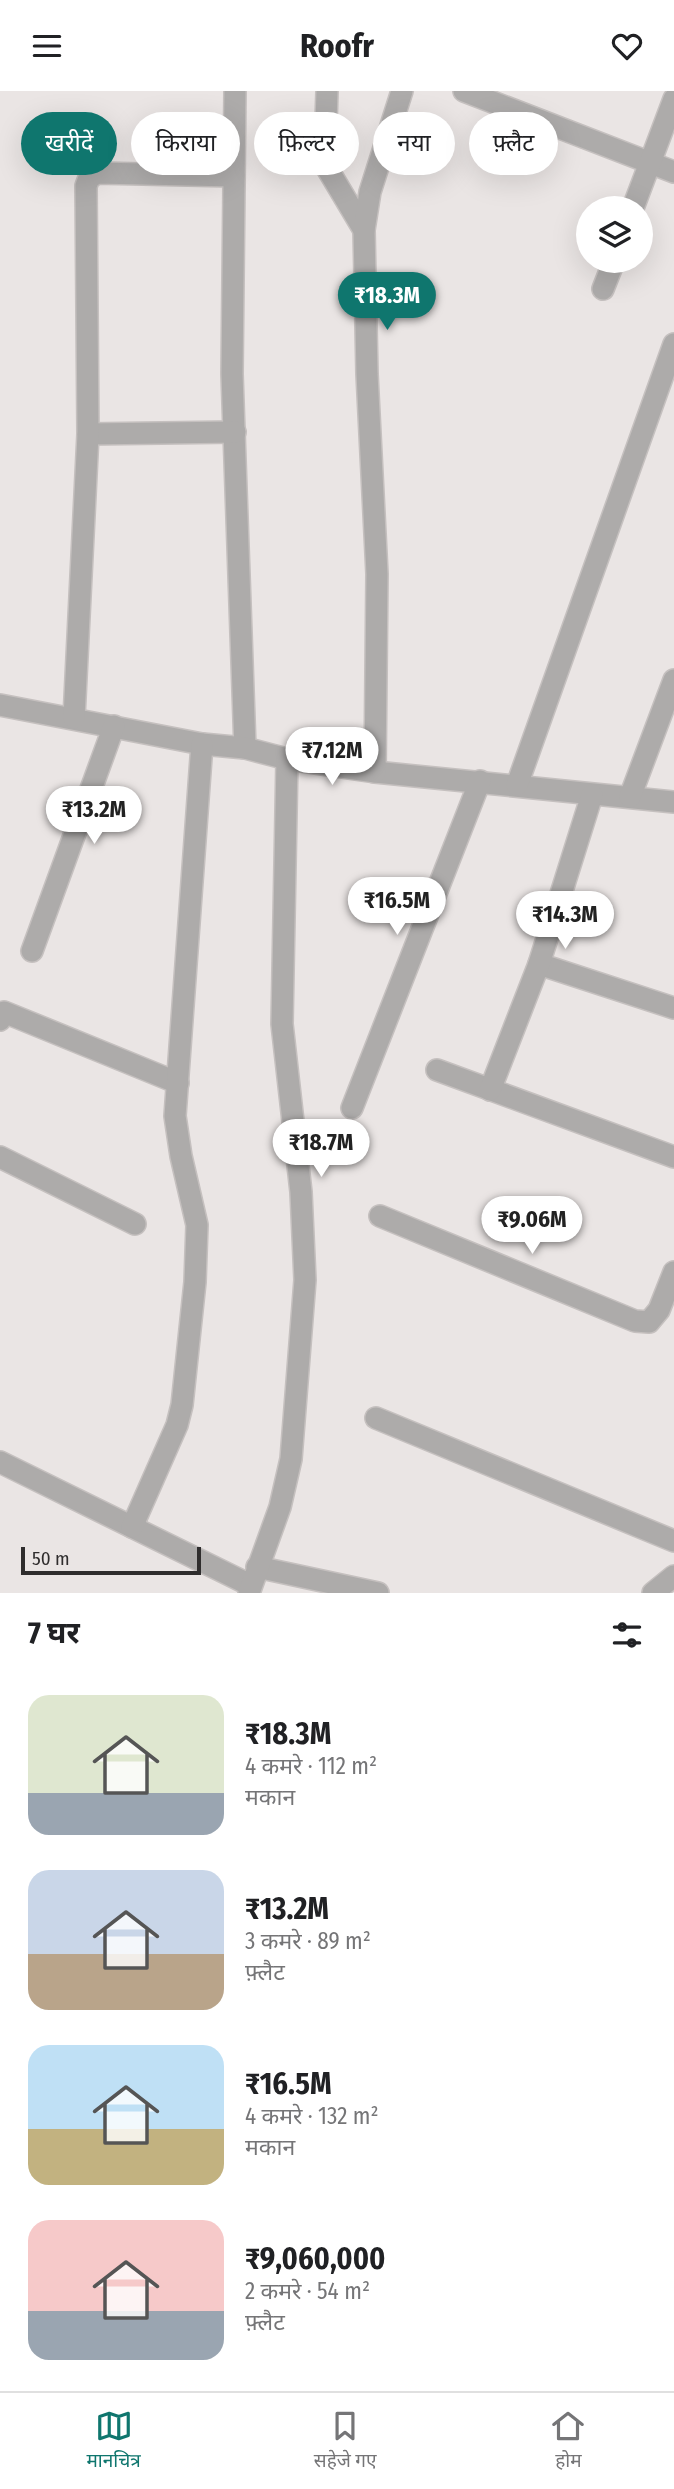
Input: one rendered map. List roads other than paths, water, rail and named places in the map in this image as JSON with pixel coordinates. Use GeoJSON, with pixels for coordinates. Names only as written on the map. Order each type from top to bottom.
{"type":"FeatureCollection","features":[{"type":"Feature","properties":{"kind":"street"},"geometry":{"type":"LineString","coordinates":[[234,91],[232,374],[245,748]]}},
{"type":"Feature","properties":{"kind":"street"},"geometry":{"type":"LineString","coordinates":[[327,91],[327,168],[364,230]]}},
{"type":"Feature","properties":{"kind":"street"},"geometry":{"type":"LineString","coordinates":[[374,772],[377,573],[367,374],[364,230],[370,192],[402,91]]}},
{"type":"Feature","properties":{"kind":"street"},"geometry":{"type":"LineString","coordinates":[[464,91],[674,172]]}},
{"type":"Feature","properties":{"kind":"street"},"geometry":{"type":"LineString","coordinates":[[638,196],[674,99]]}},
{"type":"Feature","properties":{"kind":"street"},"geometry":{"type":"LineString","coordinates":[[74,718],[89,433],[86,187],[89,178],[97,173],[234,176]]}},
{"type":"Feature","properties":{"kind":"street"},"geometry":{"type":"LineString","coordinates":[[603,289],[609,273]]}},
{"type":"Feature","properties":{"kind":"street"},"geometry":{"type":"LineString","coordinates":[[517,785],[674,344]]}},
{"type":"Feature","properties":{"kind":"street"},"geometry":{"type":"LineString","coordinates":[[89,433],[235,432]]}},
{"type":"Feature","properties":{"kind":"street"},"geometry":{"type":"LineString","coordinates":[[630,797],[670,707],[674,680]]}},
{"type":"Feature","properties":{"kind":"street"},"geometry":{"type":"LineString","coordinates":[[0,705],[202,744],[245,748],[287,759],[374,772],[674,802]]}},
{"type":"Feature","properties":{"kind":"street"},"geometry":{"type":"LineString","coordinates":[[32,951],[114,726]]}},
{"type":"Feature","properties":{"kind":"street"},"geometry":{"type":"LineString","coordinates":[[132,1527],[177,1425],[182,1405],[195,1282],[197,1226],[175,1116],[202,744]]}},
{"type":"Feature","properties":{"kind":"street"},"geometry":{"type":"LineString","coordinates":[[252,1582],[279,1507],[291,1459],[305,1280],[300,1179],[282,1024],[287,759]]}},
{"type":"Feature","properties":{"kind":"street"},"geometry":{"type":"LineString","coordinates":[[352,1108],[480,781]]}},
{"type":"Feature","properties":{"kind":"street"},"geometry":{"type":"LineString","coordinates":[[491,1090],[539,964],[592,795]]}},
{"type":"Feature","properties":{"kind":"street"},"geometry":{"type":"LineString","coordinates":[[539,964],[674,1008]]}},
{"type":"Feature","properties":{"kind":"street"},"geometry":{"type":"LineString","coordinates":[[0,1020],[4,1012],[178,1083]]}},
{"type":"Feature","properties":{"kind":"street"},"geometry":{"type":"LineString","coordinates":[[438,1070],[674,1157]]}},
{"type":"Feature","properties":{"kind":"street"},"geometry":{"type":"LineString","coordinates":[[0,1157],[135,1224]]}},
{"type":"Feature","properties":{"kind":"street"},"geometry":{"type":"LineString","coordinates":[[380,1216],[635,1321],[649,1322],[659,1310],[674,1272]]}},
{"type":"Feature","properties":{"kind":"street"},"geometry":{"type":"LineString","coordinates":[[376,1418],[672,1534]]}},
{"type":"Feature","properties":{"kind":"street"},"geometry":{"type":"LineString","coordinates":[[0,1462],[252,1582],[378,1593]]}},
{"type":"Feature","properties":{"kind":"street"},"geometry":{"type":"LineString","coordinates":[[653,1593],[674,1576]]}}]}
